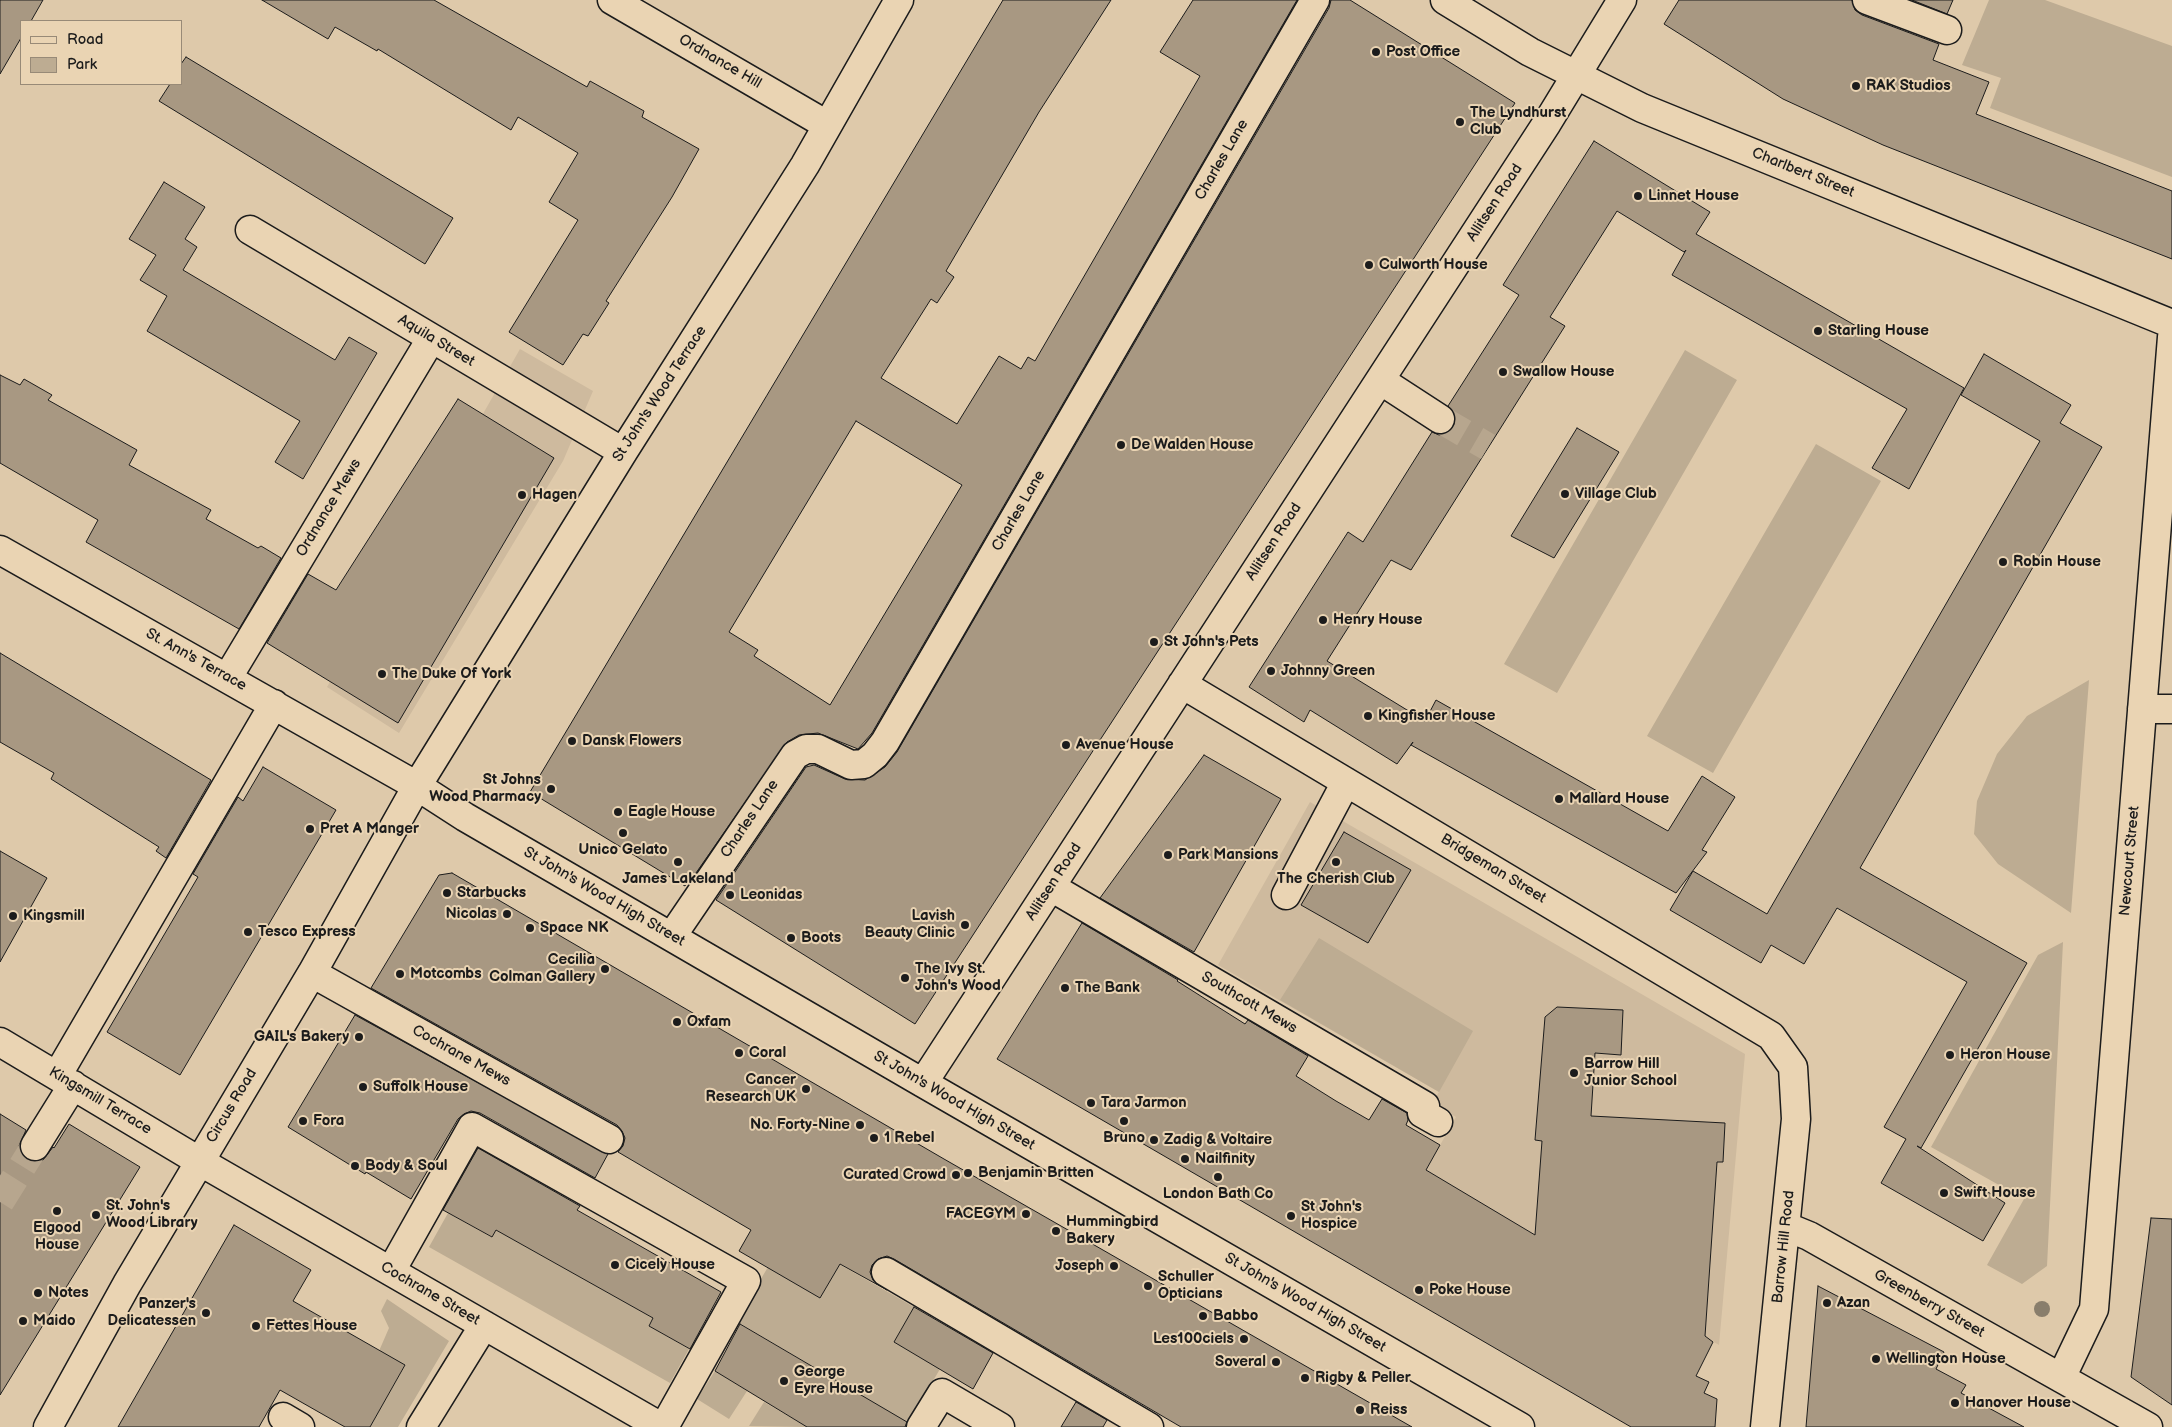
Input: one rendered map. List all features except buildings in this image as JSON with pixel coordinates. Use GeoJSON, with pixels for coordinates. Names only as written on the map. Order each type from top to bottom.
{"type":"FeatureCollection","features":[{"type":"Feature","properties":{"kind":"street","name":"Ordnance Hill"},"geometry":{"type":"LineString","coordinates":[[612,0],[827,125]]}},
{"type":"Feature","properties":{"kind":"street","name":"St John's Wood Terrace"},"geometry":{"type":"LineString","coordinates":[[417,786],[623,452],[738,272],[827,125],[899,0]]}},
{"type":"Feature","properties":{"kind":"street","name":"Charles Lane"},"geometry":{"type":"LineString","coordinates":[[672,936],[796,755],[806,749],[818,749],[852,765],[864,764],[875,756],[1315,0]]}},
{"type":"Feature","properties":{"kind":"street","name":"Charlbert Street"},"geometry":{"type":"LineString","coordinates":[[1445,0],[1530,52],[1642,108],[2172,324]]}},
{"type":"Feature","properties":{"kind":"street","name":"Allitsen Road"},"geometry":{"type":"LineString","coordinates":[[923,1083],[1577,76],[1622,0]]}},
{"type":"Feature","properties":{"kind":"street"},"geometry":{"type":"LineString","coordinates":[[1867,0],[1947,30]]}},
{"type":"Feature","properties":{"kind":"street","name":"Aquila Street"},"geometry":{"type":"LineString","coordinates":[[250,230],[623,452]]}},
{"type":"Feature","properties":{"kind":"street","name":"Newcourt Street"},"geometry":{"type":"LineString","coordinates":[[2061,1378],[2094,1309],[2172,337]]}},
{"type":"Feature","properties":{"kind":"street","name":"Ordnance Mews"},"geometry":{"type":"LineString","coordinates":[[228,677],[431,339]]}},
{"type":"Feature","properties":{"kind":"street"},"geometry":{"type":"LineString","coordinates":[[1380,380],[1440,419]]}},
{"type":"Feature","properties":{"kind":"street","name":"St. Ann's Terrace"},"geometry":{"type":"LineString","coordinates":[[0,550],[228,677],[391,771]]}},
{"type":"Feature","properties":{"kind":"street","name":"Bridgeman Street"},"geometry":{"type":"LineString","coordinates":[[1182,684],[1771,1036],[1792,1067]]}},
{"type":"Feature","properties":{"kind":"street"},"geometry":{"type":"LineString","coordinates":[[35,1146],[65,1081],[274,704]]}},
{"type":"Feature","properties":{"kind":"street"},"geometry":{"type":"LineString","coordinates":[[2142,708],[2172,708]]}},
{"type":"Feature","properties":{"kind":"street","name":"St John's Wood High Street"},"geometry":{"type":"LineString","coordinates":[[391,771],[465,817],[1520,1427]]}},
{"type":"Feature","properties":{"kind":"street"},"geometry":{"type":"LineString","coordinates":[[1286,895],[1346,782]]}},
{"type":"Feature","properties":{"kind":"street","name":"Circus Road"},"geometry":{"type":"LineString","coordinates":[[48,1427],[127,1284],[199,1160],[312,973],[417,786]]}},
{"type":"Feature","properties":{"kind":"street","name":"Southcott Mews"},"geometry":{"type":"LineString","coordinates":[[1051,887],[1425,1106],[1422,1113],[1438,1122]]}},
{"type":"Feature","properties":{"kind":"street","name":"Cochrane Mews"},"geometry":{"type":"LineString","coordinates":[[312,973],[610,1139]]}},
{"type":"Feature","properties":{"kind":"street","name":"Kingsmill Terrace"},"geometry":{"type":"LineString","coordinates":[[0,1042],[199,1160]]}},
{"type":"Feature","properties":{"kind":"street","name":"Barrow Hill Road"},"geometry":{"type":"LineString","coordinates":[[1765,1427],[1787,1227],[1796,1119],[1792,1067]]}},
{"type":"Feature","properties":{"kind":"street"},"geometry":{"type":"LineString","coordinates":[[391,1271],[472,1127],[746,1281],[662,1427]]}},
{"type":"Feature","properties":{"kind":"street","name":"Cochrane Street"},"geometry":{"type":"LineString","coordinates":[[199,1160],[662,1427]]}},
{"type":"Feature","properties":{"kind":"street","name":"Greenberry Street"},"geometry":{"type":"LineString","coordinates":[[1787,1227],[1809,1236],[2148,1427]]}},
{"type":"Feature","properties":{"kind":"street"},"geometry":{"type":"LineString","coordinates":[[886,1272],[1149,1427]]}},
{"type":"Feature","properties":{"kind":"street"},"geometry":{"type":"LineString","coordinates":[[421,1427],[484,1325]]}},
{"type":"Feature","properties":{"kind":"street"},"geometry":{"type":"LineString","coordinates":[[922,1427],[942,1393],[1000,1427]]}},
{"type":"Feature","properties":{"kind":"shaded area"},"geometry":{"type":"Polygon","coordinates":[[[520,349],[593,391],[563,461],[399,733],[327,687],[520,349]]]}},
{"type":"Feature","properties":{"kind":"shaded area","name":"Barrow Hill Junior School"},"geometry":{"type":"Polygon","coordinates":[[[1310,802],[1745,1054],[1719,1345],[1426,1170],[1456,1117],[1432,1103],[1439,1092],[1218,965],[1310,802]]]}},
{"type":"Feature","properties":{"kind":"green space"},"geometry":{"type":"Polygon","coordinates":[[[1989,0],[2045,0],[2172,46],[2172,177],[1990,108],[2001,78],[1962,65],[1989,0]]]}},
{"type":"Feature","properties":{"kind":"green space"},"geometry":{"type":"Polygon","coordinates":[[[1685,350],[1737,380],[1557,693],[1504,664],[1685,350]]]}},
{"type":"Feature","properties":{"kind":"green space"},"geometry":{"type":"Polygon","coordinates":[[[1816,444],[1881,481],[1713,773],[1647,736],[1816,444]]]}},
{"type":"Feature","properties":{"kind":"green space"},"geometry":{"type":"Polygon","coordinates":[[[2089,680],[2071,913],[1998,864],[1974,834],[1977,801],[1997,754],[2027,716],[2089,680]]]}},
{"type":"Feature","properties":{"kind":"green space"},"geometry":{"type":"Polygon","coordinates":[[[1319,938],[1473,1031],[1439,1092],[1280,1000],[1319,938]]]}},
{"type":"Feature","properties":{"kind":"green space"},"geometry":{"type":"Polygon","coordinates":[[[2063,942],[2047,1266],[2022,1284],[1987,1265],[2024,1199],[1931,1147],[2038,955],[2063,942]]]}},
{"type":"Feature","properties":{"kind":"green space"},"geometry":{"type":"Polygon","coordinates":[[[448,1213],[491,1237],[496,1230],[653,1318],[649,1326],[689,1349],[670,1383],[429,1247],[448,1213]]]}},
{"type":"Feature","properties":{"kind":"green space"},"geometry":{"type":"Polygon","coordinates":[[[839,1264],[914,1307],[894,1342],[940,1369],[908,1423],[736,1321],[768,1267],[820,1298],[839,1264]]]}},
{"type":"Feature","properties":{"kind":"green space"},"geometry":{"type":"Polygon","coordinates":[[[387,1299],[449,1341],[398,1427],[370,1427],[405,1366],[379,1351],[389,1328],[381,1311],[387,1299]]]}},
{"type":"Feature","properties":{"kind":"green space"},"geometry":{"type":"Polygon","coordinates":[[[715,1371],[747,1391],[729,1419],[697,1399],[715,1371]]]}},
{"type":"Feature","properties":{"kind":"green space"},"geometry":{"type":"Polygon","coordinates":[[[764,1402],[807,1427],[749,1426],[764,1402]]]}},
{"type":"Feature","properties":{"kind":"tunnel"},"geometry":{"type":"LineString","coordinates":[[1440,419],[1488,447]]}},
{"type":"Feature","properties":{"kind":"tunnel"},"geometry":{"type":"LineString","coordinates":[[0,1202],[35,1146]]}},
{"type":"Feature","properties":{"kind":"place","name":"Post Office"},"geometry":{"type":"Point","coordinates":[1376,52]}},
{"type":"Feature","properties":{"kind":"place","name":"RAK Studios"},"geometry":{"type":"Point","coordinates":[1856,86]}},
{"type":"Feature","properties":{"kind":"place","name":"The Lyndhurst Club"},"geometry":{"type":"Point","coordinates":[1460,122]}},
{"type":"Feature","properties":{"kind":"place","name":"Linnet House"},"geometry":{"type":"Point","coordinates":[1638,196]}},
{"type":"Feature","properties":{"kind":"place","name":"Culworth House"},"geometry":{"type":"Point","coordinates":[1369,265]}},
{"type":"Feature","properties":{"kind":"place","name":"Starling House"},"geometry":{"type":"Point","coordinates":[1818,331]}},
{"type":"Feature","properties":{"kind":"place","name":"Swallow House"},"geometry":{"type":"Point","coordinates":[1503,372]}},
{"type":"Feature","properties":{"kind":"place","name":"De Walden House"},"geometry":{"type":"Point","coordinates":[1121,445]}},
{"type":"Feature","properties":{"kind":"place","name":"Village Club"},"geometry":{"type":"Point","coordinates":[1565,494]}},
{"type":"Feature","properties":{"kind":"place","name":"Hagen"},"geometry":{"type":"Point","coordinates":[522,495]}},
{"type":"Feature","properties":{"kind":"place","name":"Robin House"},"geometry":{"type":"Point","coordinates":[2003,562]}},
{"type":"Feature","properties":{"kind":"place","name":"Henry House"},"geometry":{"type":"Point","coordinates":[1323,620]}},
{"type":"Feature","properties":{"kind":"place","name":"St John's Pets"},"geometry":{"type":"Point","coordinates":[1154,642]}},
{"type":"Feature","properties":{"kind":"place","name":"Johnny Green"},"geometry":{"type":"Point","coordinates":[1271,671]}},
{"type":"Feature","properties":{"kind":"place","name":"The Duke Of York"},"geometry":{"type":"Point","coordinates":[382,674]}},
{"type":"Feature","properties":{"kind":"place","name":"Kingfisher House"},"geometry":{"type":"Point","coordinates":[1368,716]}},
{"type":"Feature","properties":{"kind":"place","name":"Dansk Flowers"},"geometry":{"type":"Point","coordinates":[572,741]}},
{"type":"Feature","properties":{"kind":"place","name":"Avenue House"},"geometry":{"type":"Point","coordinates":[1066,745]}},
{"type":"Feature","properties":{"kind":"place","name":"St Johns Wood Pharmacy"},"geometry":{"type":"Point","coordinates":[551,789]}},
{"type":"Feature","properties":{"kind":"place","name":"Mallard House"},"geometry":{"type":"Point","coordinates":[1559,799]}},
{"type":"Feature","properties":{"kind":"place","name":"Eagle House"},"geometry":{"type":"Point","coordinates":[618,812]}},
{"type":"Feature","properties":{"kind":"place","name":"Pret A Manger"},"geometry":{"type":"Point","coordinates":[310,829]}},
{"type":"Feature","properties":{"kind":"place","name":"Unico Gelato"},"geometry":{"type":"Point","coordinates":[623,833]}},
{"type":"Feature","properties":{"kind":"place","name":"Park Mansions"},"geometry":{"type":"Point","coordinates":[1168,855]}},
{"type":"Feature","properties":{"kind":"place","name":"James Lakeland"},"geometry":{"type":"Point","coordinates":[678,862]}},
{"type":"Feature","properties":{"kind":"place","name":"The Cherish Club"},"geometry":{"type":"Point","coordinates":[1336,862]}},
{"type":"Feature","properties":{"kind":"place","name":"Starbucks"},"geometry":{"type":"Point","coordinates":[447,893]}},
{"type":"Feature","properties":{"kind":"place","name":"Leonidas"},"geometry":{"type":"Point","coordinates":[730,895]}},
{"type":"Feature","properties":{"kind":"place","name":"Nicolas"},"geometry":{"type":"Point","coordinates":[507,914]}},
{"type":"Feature","properties":{"kind":"place","name":"Kingsmill"},"geometry":{"type":"Point","coordinates":[13,916]}},
{"type":"Feature","properties":{"kind":"place","name":"Lavish Beauty Clinic"},"geometry":{"type":"Point","coordinates":[965,925]}},
{"type":"Feature","properties":{"kind":"place","name":"Space NK"},"geometry":{"type":"Point","coordinates":[530,928]}},
{"type":"Feature","properties":{"kind":"place","name":"Tesco Express"},"geometry":{"type":"Point","coordinates":[248,932]}},
{"type":"Feature","properties":{"kind":"place","name":"Boots"},"geometry":{"type":"Point","coordinates":[791,938]}},
{"type":"Feature","properties":{"kind":"place","name":"Cecilia Colman Gallery"},"geometry":{"type":"Point","coordinates":[605,969]}},
{"type":"Feature","properties":{"kind":"place","name":"Motcombs"},"geometry":{"type":"Point","coordinates":[400,974]}},
{"type":"Feature","properties":{"kind":"place","name":"The Ivy St. John's Wood"},"geometry":{"type":"Point","coordinates":[905,978]}},
{"type":"Feature","properties":{"kind":"place","name":"The Bank"},"geometry":{"type":"Point","coordinates":[1065,988]}},
{"type":"Feature","properties":{"kind":"place","name":"Oxfam"},"geometry":{"type":"Point","coordinates":[677,1022]}},
{"type":"Feature","properties":{"kind":"place","name":"GAIL's Bakery"},"geometry":{"type":"Point","coordinates":[359,1037]}},
{"type":"Feature","properties":{"kind":"place","name":"Coral"},"geometry":{"type":"Point","coordinates":[739,1053]}},
{"type":"Feature","properties":{"kind":"place","name":"Heron House"},"geometry":{"type":"Point","coordinates":[1950,1055]}},
{"type":"Feature","properties":{"kind":"place","name":"Barrow Hill Junior School"},"geometry":{"type":"Point","coordinates":[1574,1073]}},
{"type":"Feature","properties":{"kind":"place","name":"Suffolk House"},"geometry":{"type":"Point","coordinates":[363,1087]}},
{"type":"Feature","properties":{"kind":"place","name":"Cancer Research UK"},"geometry":{"type":"Point","coordinates":[806,1089]}},
{"type":"Feature","properties":{"kind":"place","name":"Tara Jarmon"},"geometry":{"type":"Point","coordinates":[1091,1103]}},
{"type":"Feature","properties":{"kind":"place","name":"Fora"},"geometry":{"type":"Point","coordinates":[303,1121]}},
{"type":"Feature","properties":{"kind":"place","name":"Bruno"},"geometry":{"type":"Point","coordinates":[1124,1121]}},
{"type":"Feature","properties":{"kind":"place","name":"No. Forty-Nine"},"geometry":{"type":"Point","coordinates":[860,1125]}},
{"type":"Feature","properties":{"kind":"place","name":"1 Rebel"},"geometry":{"type":"Point","coordinates":[874,1138]}},
{"type":"Feature","properties":{"kind":"place","name":"Zadig & Voltaire"},"geometry":{"type":"Point","coordinates":[1154,1140]}},
{"type":"Feature","properties":{"kind":"place","name":"Nailfinity"},"geometry":{"type":"Point","coordinates":[1185,1159]}},
{"type":"Feature","properties":{"kind":"place","name":"Body & Soul"},"geometry":{"type":"Point","coordinates":[355,1166]}},
{"type":"Feature","properties":{"kind":"place","name":"Benjamin Britten"},"geometry":{"type":"Point","coordinates":[968,1173]}},
{"type":"Feature","properties":{"kind":"place","name":"Curated Crowd"},"geometry":{"type":"Point","coordinates":[956,1175]}},
{"type":"Feature","properties":{"kind":"place","name":"London Bath Co"},"geometry":{"type":"Point","coordinates":[1218,1177]}},
{"type":"Feature","properties":{"kind":"place","name":"Swift House"},"geometry":{"type":"Point","coordinates":[1944,1193]}},
{"type":"Feature","properties":{"kind":"place","name":"Elgood House"},"geometry":{"type":"Point","coordinates":[57,1211]}},
{"type":"Feature","properties":{"kind":"place","name":"FACEGYM"},"geometry":{"type":"Point","coordinates":[1026,1214]}},
{"type":"Feature","properties":{"kind":"place","name":"St. John's Wood Library"},"geometry":{"type":"Point","coordinates":[96,1215]}},
{"type":"Feature","properties":{"kind":"place","name":"St John's Hospice"},"geometry":{"type":"Point","coordinates":[1291,1216]}},
{"type":"Feature","properties":{"kind":"place","name":"Hummingbird Bakery"},"geometry":{"type":"Point","coordinates":[1056,1231]}},
{"type":"Feature","properties":{"kind":"place","name":"Cicely House"},"geometry":{"type":"Point","coordinates":[615,1265]}},
{"type":"Feature","properties":{"kind":"place","name":"Joseph"},"geometry":{"type":"Point","coordinates":[1114,1266]}},
{"type":"Feature","properties":{"kind":"place","name":"Schuller Opticians"},"geometry":{"type":"Point","coordinates":[1148,1286]}},
{"type":"Feature","properties":{"kind":"place","name":"Poke House"},"geometry":{"type":"Point","coordinates":[1419,1290]}},
{"type":"Feature","properties":{"kind":"place","name":"Notes"},"geometry":{"type":"Point","coordinates":[38,1293]}},
{"type":"Feature","properties":{"kind":"place","name":"Azan"},"geometry":{"type":"Point","coordinates":[1827,1303]}},
{"type":"Feature","properties":{"kind":"place","name":"Panzer's Delicatessen"},"geometry":{"type":"Point","coordinates":[206,1313]}},
{"type":"Feature","properties":{"kind":"place","name":"Babbo"},"geometry":{"type":"Point","coordinates":[1203,1316]}},
{"type":"Feature","properties":{"kind":"place","name":"Maido"},"geometry":{"type":"Point","coordinates":[23,1321]}},
{"type":"Feature","properties":{"kind":"place","name":"Fettes House"},"geometry":{"type":"Point","coordinates":[256,1326]}},
{"type":"Feature","properties":{"kind":"place","name":"Les100ciels"},"geometry":{"type":"Point","coordinates":[1244,1339]}},
{"type":"Feature","properties":{"kind":"place","name":"Wellington House"},"geometry":{"type":"Point","coordinates":[1876,1359]}},
{"type":"Feature","properties":{"kind":"place","name":"Soveral"},"geometry":{"type":"Point","coordinates":[1276,1362]}},
{"type":"Feature","properties":{"kind":"place","name":"Rigby & Peller"},"geometry":{"type":"Point","coordinates":[1305,1378]}},
{"type":"Feature","properties":{"kind":"place","name":"George Eyre House"},"geometry":{"type":"Point","coordinates":[784,1381]}},
{"type":"Feature","properties":{"kind":"place","name":"Hanover House"},"geometry":{"type":"Point","coordinates":[1955,1403]}},
{"type":"Feature","properties":{"kind":"place","name":"Reiss"},"geometry":{"type":"Point","coordinates":[1360,1410]}}]}
